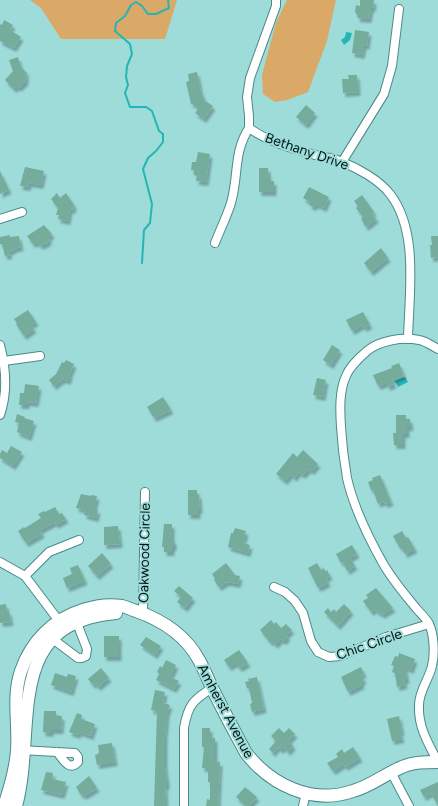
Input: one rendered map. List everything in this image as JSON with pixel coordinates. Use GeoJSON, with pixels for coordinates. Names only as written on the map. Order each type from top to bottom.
{"type":"FeatureCollection","features":[{"type":"Feature","properties":{"kind":"street","name":"Bethany Drive"},"geometry":{"type":"LineString","coordinates":[[276,0],[276,6],[250,78],[247,97],[249,128],[259,135],[286,147],[342,162],[379,183],[389,194],[397,206],[406,230],[410,260],[408,339]]}},
{"type":"Feature","properties":{"kind":"street"},"geometry":{"type":"LineString","coordinates":[[342,162],[384,94],[392,66],[399,9]]}},
{"type":"Feature","properties":{"kind":"street"},"geometry":{"type":"LineString","coordinates":[[215,243],[231,202],[238,151],[242,138],[249,128]]}},
{"type":"Feature","properties":{"kind":"street"},"geometry":{"type":"LineString","coordinates":[[0,219],[22,212]]}},
{"type":"Feature","properties":{"kind":"street"},"geometry":{"type":"LineString","coordinates":[[438,349],[420,340],[408,339],[383,342],[369,349],[352,366],[346,376],[341,395],[340,408],[343,454],[348,479],[363,526],[385,567],[400,589],[429,624],[434,644],[432,666],[420,694],[418,704],[422,731],[438,762]]}},
{"type":"Feature","properties":{"kind":"street"},"geometry":{"type":"LineString","coordinates":[[0,345],[4,361],[6,388],[0,415]]}},
{"type":"Feature","properties":{"kind":"street"},"geometry":{"type":"LineString","coordinates":[[4,361],[40,356]]}},
{"type":"Feature","properties":{"kind":"street","name":"Oakwood Circle"},"geometry":{"type":"LineString","coordinates":[[140,612],[145,492]]}},
{"type":"Feature","properties":{"kind":"street"},"geometry":{"type":"LineString","coordinates":[[25,576],[49,552],[79,540]]}},
{"type":"Feature","properties":{"kind":"street"},"geometry":{"type":"LineString","coordinates":[[0,562],[25,576],[62,625]]}},
{"type":"Feature","properties":{"kind":"street","name":"Chic Circle"},"geometry":{"type":"LineString","coordinates":[[274,587],[285,592],[295,601],[303,613],[311,641],[314,646],[318,652],[329,657],[341,656],[386,637],[429,624]]}},
{"type":"Feature","properties":{"kind":"street","name":"Amherst Avenue"},"geometry":{"type":"LineString","coordinates":[[16,806],[19,796],[21,750],[17,688],[20,672],[34,645],[62,625],[97,606],[122,606],[140,612],[169,626],[184,640],[199,660],[246,753],[268,776],[285,786],[306,793],[324,795],[352,792],[403,766],[416,763],[438,762]]}},
{"type":"Feature","properties":{"kind":"street"},"geometry":{"type":"LineString","coordinates":[[48,636],[78,658],[84,658],[86,656],[87,649],[75,618]]}},
{"type":"Feature","properties":{"kind":"street"},"geometry":{"type":"LineString","coordinates":[[184,806],[184,728],[186,716],[190,705],[197,698],[212,688]]}},
{"type":"Feature","properties":{"kind":"street"},"geometry":{"type":"LineString","coordinates":[[21,750],[57,752]]}},
{"type":"Feature","properties":{"kind":"street","name":"Amherst Avenue"},"geometry":{"type":"LineString","coordinates":[[4,806],[21,750]]}},
{"type":"Feature","properties":{"kind":"street"},"geometry":{"type":"LineString","coordinates":[[391,772],[409,806]]}},
{"type":"Feature","properties":{"kind":"street"},"geometry":{"type":"LineString","coordinates":[[303,806],[306,793]]}},
{"type":"Feature","properties":{"kind":"shaded area"},"geometry":{"type":"Polygon","coordinates":[[[30,0],[177,0],[165,39],[61,39],[41,8],[30,0]]]}},
{"type":"Feature","properties":{"kind":"shaded area"},"geometry":{"type":"Polygon","coordinates":[[[287,0],[336,0],[327,41],[308,92],[287,100],[275,102],[263,94],[262,75],[276,23],[287,0]]]}},
{"type":"Feature","properties":{"kind":"water"},"geometry":{"type":"Polygon","coordinates":[[[346,32],[352,33],[350,40],[344,45],[341,40],[345,37],[346,32]]]}},
{"type":"Feature","properties":{"kind":"water"},"geometry":{"type":"Polygon","coordinates":[[[405,377],[408,382],[398,387],[395,381],[405,377]]]}},
{"type":"Feature","properties":{"kind":"building"},"geometry":{"type":"Polygon","coordinates":[[[360,0],[374,0],[369,19],[357,18],[358,16],[355,12],[356,5],[360,6],[360,0]]]}},
{"type":"Feature","properties":{"kind":"building"},"geometry":{"type":"Polygon","coordinates":[[[4,20],[13,25],[10,30],[21,37],[14,48],[0,41],[0,24],[2,25],[4,20]]]}},
{"type":"Feature","properties":{"kind":"building"},"geometry":{"type":"Polygon","coordinates":[[[355,30],[369,32],[367,46],[364,45],[362,55],[352,53],[355,30]]]}},
{"type":"Feature","properties":{"kind":"building"},"geometry":{"type":"Polygon","coordinates":[[[18,57],[21,67],[27,73],[25,75],[27,77],[25,80],[26,81],[19,88],[17,86],[14,89],[5,80],[13,71],[9,60],[18,57]]]}},
{"type":"Feature","properties":{"kind":"building"},"geometry":{"type":"Polygon","coordinates":[[[197,72],[201,93],[204,100],[213,106],[204,119],[195,113],[198,109],[194,104],[191,104],[186,82],[189,81],[188,74],[197,72]]]}},
{"type":"Feature","properties":{"kind":"building"},"geometry":{"type":"Polygon","coordinates":[[[348,75],[357,75],[358,92],[343,93],[342,79],[349,79],[348,75]]]}},
{"type":"Feature","properties":{"kind":"building"},"geometry":{"type":"Polygon","coordinates":[[[306,105],[315,113],[306,125],[296,117],[306,105]]]}},
{"type":"Feature","properties":{"kind":"building"},"geometry":{"type":"Polygon","coordinates":[[[198,152],[210,154],[206,182],[196,181],[197,176],[194,175],[194,170],[191,170],[192,162],[196,162],[198,152]]]}},
{"type":"Feature","properties":{"kind":"building"},"geometry":{"type":"Polygon","coordinates":[[[25,167],[44,171],[41,185],[29,183],[28,187],[20,186],[25,167]]]}},
{"type":"Feature","properties":{"kind":"building"},"geometry":{"type":"Polygon","coordinates":[[[259,168],[268,168],[269,181],[274,181],[274,192],[259,192],[259,168]]]}},
{"type":"Feature","properties":{"kind":"building"},"geometry":{"type":"Polygon","coordinates":[[[0,171],[9,190],[0,194],[0,171]]]}},
{"type":"Feature","properties":{"kind":"building"},"geometry":{"type":"Polygon","coordinates":[[[309,187],[329,197],[324,208],[316,204],[314,207],[309,205],[310,202],[303,198],[309,187]]]}},
{"type":"Feature","properties":{"kind":"building"},"geometry":{"type":"Polygon","coordinates":[[[57,193],[60,198],[66,193],[74,205],[73,210],[70,209],[68,221],[58,219],[59,215],[56,215],[58,208],[51,199],[57,193]]]}},
{"type":"Feature","properties":{"kind":"building"},"geometry":{"type":"Polygon","coordinates":[[[362,195],[374,212],[372,213],[376,219],[366,227],[361,219],[363,217],[356,208],[358,206],[354,201],[362,195]]]}},
{"type":"Feature","properties":{"kind":"building"},"geometry":{"type":"Polygon","coordinates":[[[44,225],[52,234],[48,238],[50,240],[41,246],[37,242],[33,244],[27,236],[44,225]]]}},
{"type":"Feature","properties":{"kind":"building"},"geometry":{"type":"Polygon","coordinates":[[[10,235],[10,237],[19,236],[21,247],[9,251],[10,255],[5,256],[2,244],[0,244],[0,237],[10,235]]]}},
{"type":"Feature","properties":{"kind":"building"},"geometry":{"type":"Polygon","coordinates":[[[431,236],[438,236],[438,257],[431,258],[431,236]]]}},
{"type":"Feature","properties":{"kind":"building"},"geometry":{"type":"Polygon","coordinates":[[[381,248],[388,258],[371,272],[364,263],[381,248]]]}},
{"type":"Feature","properties":{"kind":"building"},"geometry":{"type":"Polygon","coordinates":[[[28,310],[36,322],[31,325],[34,329],[24,336],[14,319],[28,310]]]}},
{"type":"Feature","properties":{"kind":"building"},"geometry":{"type":"Polygon","coordinates":[[[363,312],[370,325],[364,328],[363,325],[352,331],[346,320],[363,312]]]}},
{"type":"Feature","properties":{"kind":"building"},"geometry":{"type":"Polygon","coordinates":[[[332,345],[340,350],[331,365],[323,360],[332,345]]]}},
{"type":"Feature","properties":{"kind":"building"},"geometry":{"type":"Polygon","coordinates":[[[66,360],[74,364],[68,381],[63,379],[54,386],[49,380],[56,374],[62,362],[64,363],[66,360]]]}},
{"type":"Feature","properties":{"kind":"building"},"geometry":{"type":"Polygon","coordinates":[[[399,363],[404,375],[392,380],[394,384],[388,387],[386,383],[378,386],[373,375],[392,368],[391,366],[399,363]]]}},
{"type":"Feature","properties":{"kind":"building"},"geometry":{"type":"Polygon","coordinates":[[[317,378],[326,380],[323,397],[313,395],[317,378]]]}},
{"type":"Feature","properties":{"kind":"building"},"geometry":{"type":"Polygon","coordinates":[[[25,384],[39,386],[36,403],[27,402],[27,405],[19,405],[20,393],[24,393],[25,384]]]}},
{"type":"Feature","properties":{"kind":"building"},"geometry":{"type":"Polygon","coordinates":[[[163,397],[171,410],[154,418],[147,407],[163,397]]]}},
{"type":"Feature","properties":{"kind":"building"},"geometry":{"type":"Polygon","coordinates":[[[17,414],[34,421],[29,437],[17,432],[19,423],[15,422],[17,414]]]}},
{"type":"Feature","properties":{"kind":"building"},"geometry":{"type":"Polygon","coordinates":[[[396,415],[406,415],[406,419],[410,419],[411,427],[407,427],[407,434],[403,434],[403,445],[394,445],[393,433],[396,433],[396,415]]]}},
{"type":"Feature","properties":{"kind":"building"},"geometry":{"type":"Polygon","coordinates":[[[11,446],[22,452],[13,466],[0,458],[2,450],[7,453],[11,446]]]}},
{"type":"Feature","properties":{"kind":"building"},"geometry":{"type":"Polygon","coordinates":[[[303,450],[318,464],[312,471],[309,469],[303,475],[299,472],[294,478],[291,474],[285,481],[276,474],[293,453],[297,457],[303,450]]]}},
{"type":"Feature","properties":{"kind":"building"},"geometry":{"type":"Polygon","coordinates":[[[380,475],[391,502],[385,504],[384,501],[378,504],[373,490],[371,490],[368,482],[373,480],[372,478],[380,475]]]}},
{"type":"Feature","properties":{"kind":"building"},"geometry":{"type":"Polygon","coordinates":[[[188,490],[197,490],[197,494],[199,495],[200,510],[198,510],[198,515],[188,515],[188,490]]]}},
{"type":"Feature","properties":{"kind":"building"},"geometry":{"type":"Polygon","coordinates":[[[81,494],[97,496],[94,509],[98,510],[96,518],[84,515],[85,510],[76,508],[81,494]]]}},
{"type":"Feature","properties":{"kind":"building"},"geometry":{"type":"Polygon","coordinates":[[[55,507],[59,514],[62,513],[66,519],[56,525],[55,522],[40,530],[42,534],[26,543],[18,531],[41,518],[38,514],[55,507]]]}},
{"type":"Feature","properties":{"kind":"building"},"geometry":{"type":"Polygon","coordinates":[[[164,524],[172,524],[172,540],[174,540],[174,547],[172,547],[172,552],[164,552],[164,547],[162,547],[164,524]]]}},
{"type":"Feature","properties":{"kind":"building"},"geometry":{"type":"Polygon","coordinates":[[[118,526],[120,544],[104,545],[104,527],[118,526]]]}},
{"type":"Feature","properties":{"kind":"building"},"geometry":{"type":"Polygon","coordinates":[[[235,528],[246,531],[243,543],[250,545],[248,553],[228,547],[231,533],[233,533],[235,528]]]}},
{"type":"Feature","properties":{"kind":"building"},"geometry":{"type":"Polygon","coordinates":[[[402,531],[406,538],[408,537],[415,549],[405,554],[393,536],[402,531]]]}},
{"type":"Feature","properties":{"kind":"building"},"geometry":{"type":"Polygon","coordinates":[[[352,545],[357,554],[350,558],[355,566],[347,571],[343,562],[341,563],[336,554],[352,545]]]}},
{"type":"Feature","properties":{"kind":"building"},"geometry":{"type":"Polygon","coordinates":[[[102,553],[111,564],[97,576],[88,566],[102,553]]]}},
{"type":"Feature","properties":{"kind":"building"},"geometry":{"type":"Polygon","coordinates":[[[226,563],[235,575],[240,576],[238,584],[227,582],[219,587],[212,574],[226,563]]]}},
{"type":"Feature","properties":{"kind":"building"},"geometry":{"type":"Polygon","coordinates":[[[317,563],[321,570],[324,568],[325,571],[327,570],[330,576],[326,578],[328,583],[318,588],[308,568],[317,563]]]}},
{"type":"Feature","properties":{"kind":"building"},"geometry":{"type":"Polygon","coordinates":[[[78,565],[85,581],[67,588],[63,578],[72,574],[70,568],[78,565]]]}},
{"type":"Feature","properties":{"kind":"building"},"geometry":{"type":"Polygon","coordinates":[[[179,586],[193,598],[185,608],[177,602],[181,597],[174,591],[179,586]]]}},
{"type":"Feature","properties":{"kind":"building"},"geometry":{"type":"Polygon","coordinates":[[[376,588],[393,608],[382,615],[375,609],[371,612],[363,601],[368,598],[366,595],[376,588]]]}},
{"type":"Feature","properties":{"kind":"building"},"geometry":{"type":"Polygon","coordinates":[[[6,604],[11,622],[0,623],[0,605],[6,604]]]}},
{"type":"Feature","properties":{"kind":"building"},"geometry":{"type":"Polygon","coordinates":[[[344,604],[351,611],[338,626],[324,612],[328,608],[331,612],[334,609],[336,612],[344,604]]]}},
{"type":"Feature","properties":{"kind":"building"},"geometry":{"type":"Polygon","coordinates":[[[271,620],[274,624],[276,622],[281,628],[286,624],[292,630],[286,635],[288,637],[284,641],[281,639],[275,645],[272,641],[270,642],[260,630],[271,620]]]}},
{"type":"Feature","properties":{"kind":"building"},"geometry":{"type":"Polygon","coordinates":[[[104,636],[119,636],[119,657],[104,657],[104,636]]]}},
{"type":"Feature","properties":{"kind":"building"},"geometry":{"type":"Polygon","coordinates":[[[146,637],[161,646],[155,655],[140,645],[146,637]]]}},
{"type":"Feature","properties":{"kind":"building"},"geometry":{"type":"Polygon","coordinates":[[[239,650],[248,663],[240,668],[235,663],[229,667],[224,660],[239,650]]]}},
{"type":"Feature","properties":{"kind":"building"},"geometry":{"type":"Polygon","coordinates":[[[399,653],[415,659],[411,670],[405,667],[407,680],[404,680],[405,685],[397,687],[395,673],[392,672],[394,666],[391,665],[395,656],[398,657],[399,653]]]}},
{"type":"Feature","properties":{"kind":"building"},"geometry":{"type":"Polygon","coordinates":[[[166,660],[176,665],[170,677],[179,681],[174,689],[156,680],[159,674],[157,672],[160,666],[162,668],[166,660]]]}},
{"type":"Feature","properties":{"kind":"building"},"geometry":{"type":"Polygon","coordinates":[[[361,667],[364,674],[361,675],[364,680],[361,682],[362,685],[348,692],[341,677],[361,667]]]}},
{"type":"Feature","properties":{"kind":"building"},"geometry":{"type":"Polygon","coordinates":[[[101,668],[109,678],[98,687],[95,683],[93,685],[88,679],[101,668]]]}},
{"type":"Feature","properties":{"kind":"building"},"geometry":{"type":"Polygon","coordinates":[[[55,673],[67,677],[68,674],[76,676],[71,692],[51,685],[55,673]]]}},
{"type":"Feature","properties":{"kind":"building"},"geometry":{"type":"Polygon","coordinates":[[[257,677],[264,709],[252,712],[249,688],[247,688],[245,682],[249,681],[248,679],[257,677]]]}},
{"type":"Feature","properties":{"kind":"building"},"geometry":{"type":"Polygon","coordinates":[[[155,690],[165,692],[163,703],[170,705],[167,713],[165,735],[165,768],[167,780],[167,786],[165,786],[166,806],[154,806],[157,711],[151,710],[155,690]]]}},
{"type":"Feature","properties":{"kind":"building"},"geometry":{"type":"Polygon","coordinates":[[[44,711],[56,711],[56,716],[62,716],[61,730],[51,730],[51,733],[43,732],[44,711]]]}},
{"type":"Feature","properties":{"kind":"building"},"geometry":{"type":"Polygon","coordinates":[[[77,713],[82,715],[81,719],[95,724],[91,736],[79,732],[78,735],[69,732],[77,713]]]}},
{"type":"Feature","properties":{"kind":"building"},"geometry":{"type":"Polygon","coordinates":[[[399,716],[402,739],[392,741],[387,719],[399,716]]]}},
{"type":"Feature","properties":{"kind":"building"},"geometry":{"type":"Polygon","coordinates":[[[202,728],[210,728],[210,735],[212,735],[212,738],[215,738],[215,762],[220,762],[218,806],[206,806],[207,799],[210,800],[210,782],[208,782],[208,768],[202,768],[204,747],[202,747],[202,728]]]}},
{"type":"Feature","properties":{"kind":"building"},"geometry":{"type":"Polygon","coordinates":[[[279,728],[284,733],[289,728],[295,734],[289,740],[293,746],[288,752],[284,747],[281,750],[278,747],[273,753],[269,749],[276,741],[271,736],[279,728]]]}},
{"type":"Feature","properties":{"kind":"building"},"geometry":{"type":"Polygon","coordinates":[[[112,743],[115,762],[97,765],[95,755],[99,752],[98,745],[112,743]]]}},
{"type":"Feature","properties":{"kind":"building"},"geometry":{"type":"Polygon","coordinates":[[[353,747],[360,758],[345,767],[344,764],[333,771],[327,763],[338,757],[336,754],[342,749],[344,753],[353,747]]]}},
{"type":"Feature","properties":{"kind":"building"},"geometry":{"type":"Polygon","coordinates":[[[46,772],[53,773],[52,779],[66,782],[62,795],[41,790],[46,772]]]}},
{"type":"Feature","properties":{"kind":"building"},"geometry":{"type":"Polygon","coordinates":[[[89,776],[97,788],[84,796],[83,794],[81,795],[76,787],[89,776]]]}},
{"type":"Feature","properties":{"kind":"building"},"geometry":{"type":"Polygon","coordinates":[[[438,782],[438,806],[431,793],[424,797],[420,790],[438,782]]]}},
{"type":"Feature","properties":{"kind":"building"},"geometry":{"type":"Polygon","coordinates":[[[245,787],[257,797],[249,806],[246,806],[236,797],[245,787]]]}},
{"type":"Feature","properties":{"kind":"waterway"},"geometry":{"type":"LineString","coordinates":[[142,263],[144,230],[150,223],[152,204],[143,169],[148,158],[163,142],[163,134],[159,131],[152,111],[146,107],[130,107],[125,93],[128,85],[126,77],[127,66],[132,54],[130,44],[115,31],[116,23],[125,16],[131,5],[136,2],[142,6],[148,14],[156,14],[169,8],[168,0]]}}]}
